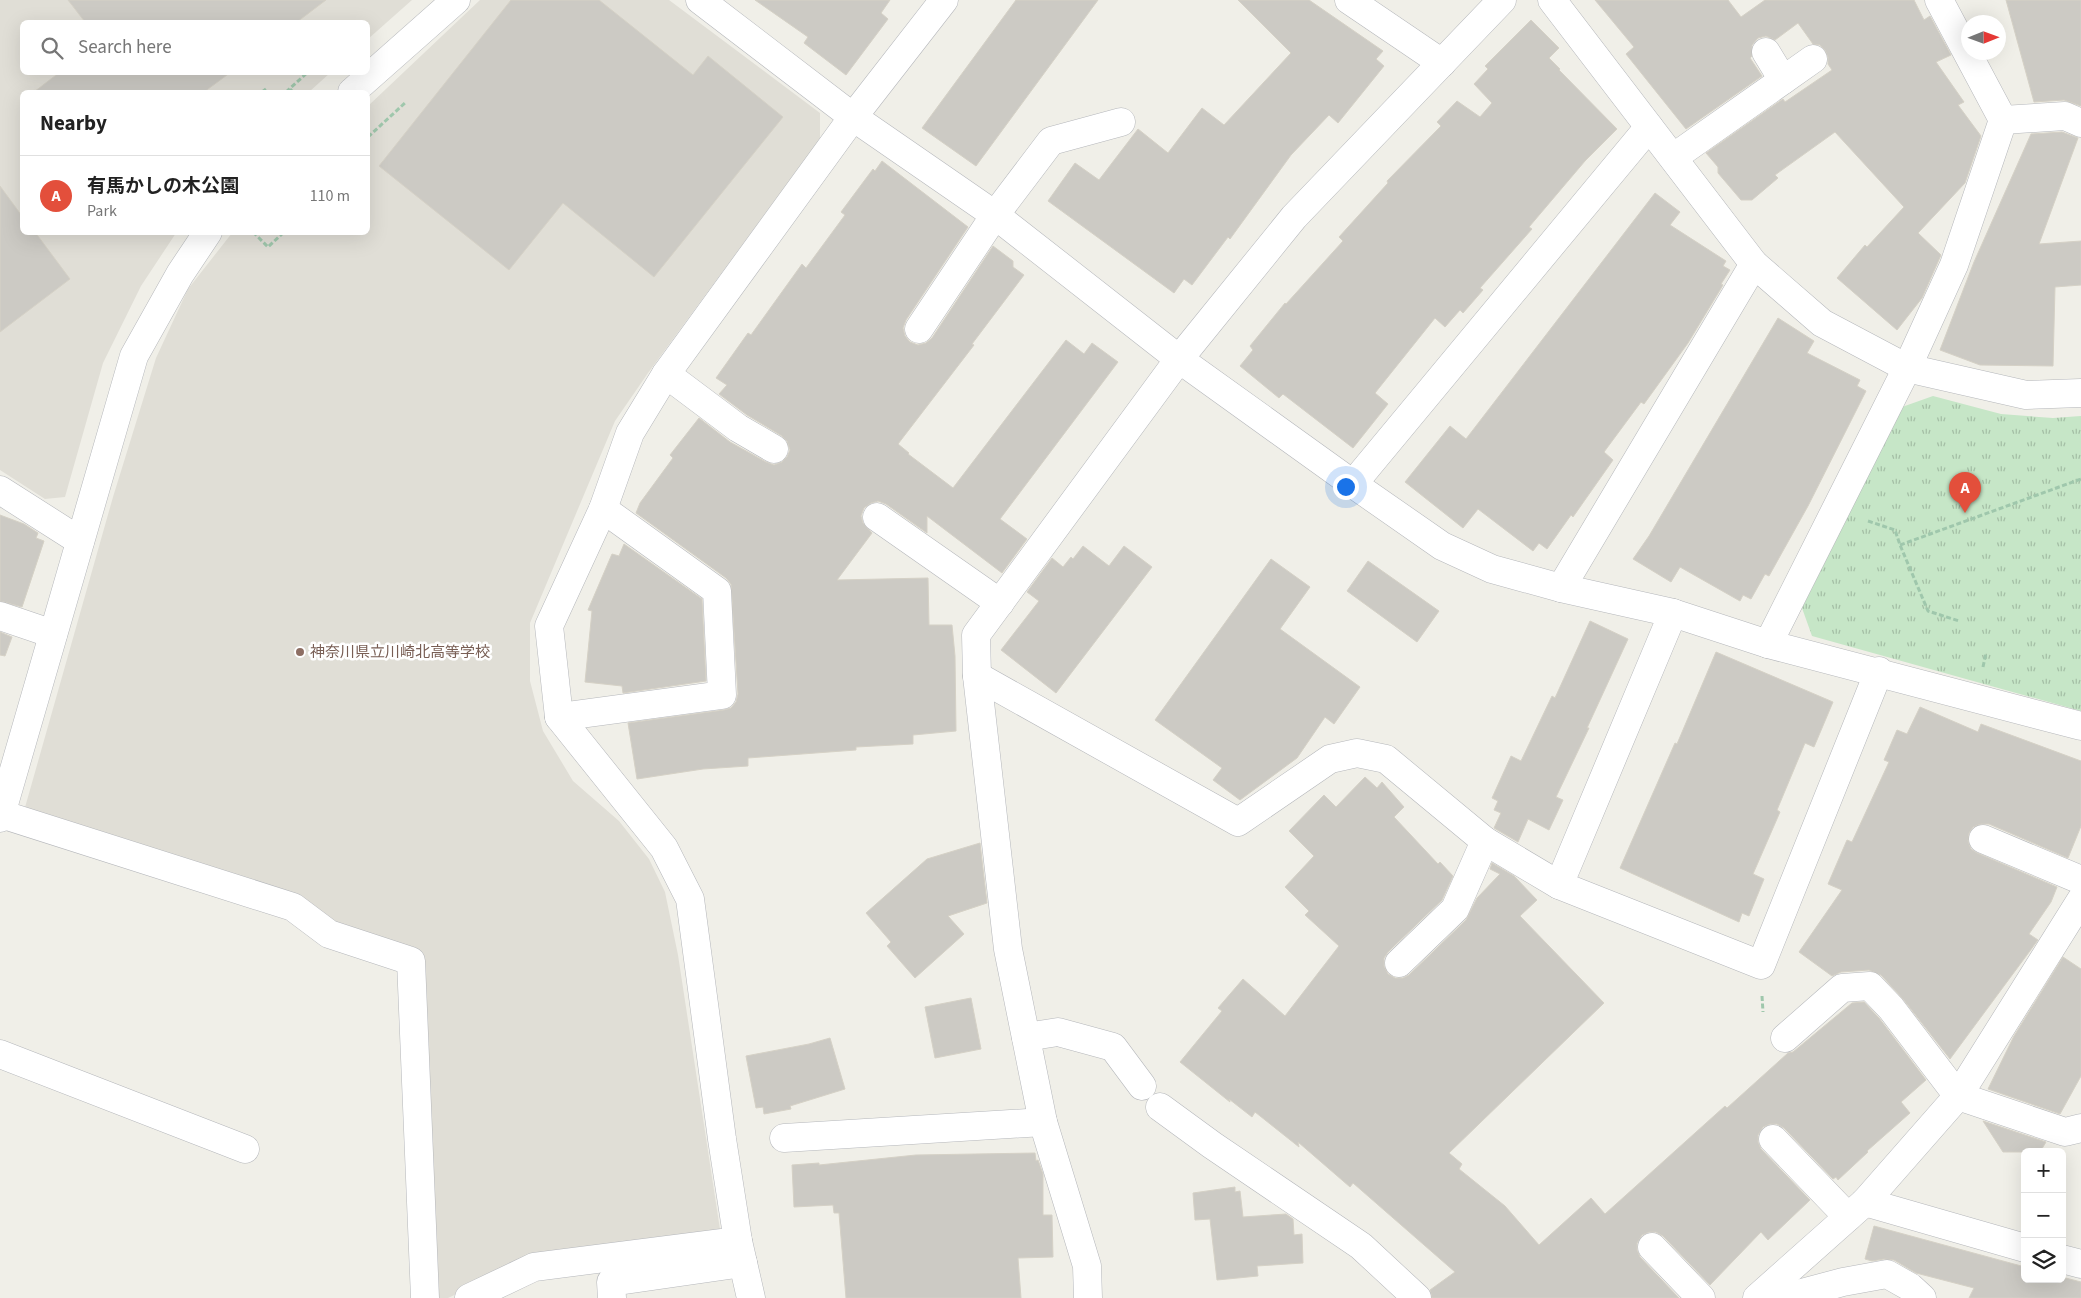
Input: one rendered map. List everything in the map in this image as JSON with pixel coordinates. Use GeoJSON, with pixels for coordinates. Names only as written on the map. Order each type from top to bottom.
{"type":"FeatureCollection","features":[{"type":"Feature","properties":{"kind":"street"},"geometry":{"type":"LineString","coordinates":[[354,90],[456,0]]}},
{"type":"Feature","properties":{"kind":"street"},"geometry":{"type":"LineString","coordinates":[[700,0],[853,117],[995,215],[1179,358],[1442,546],[1492,569],[1561,588],[1673,614],[1768,644],[1879,671],[2081,726]]}},
{"type":"Feature","properties":{"kind":"street"},"geometry":{"type":"LineString","coordinates":[[751,1298],[741,1252],[722,1139],[690,899],[664,848],[559,717],[549,626],[603,509],[630,433],[666,374],[853,117],[944,0]]}},
{"type":"Feature","properties":{"kind":"street"},"geometry":{"type":"LineString","coordinates":[[1349,0],[1442,63]]}},
{"type":"Feature","properties":{"kind":"street"},"geometry":{"type":"LineString","coordinates":[[1088,1298],[1087,1266],[1043,1122],[1008,949],[977,676],[976,634],[1179,358],[1294,217],[1502,0]]}},
{"type":"Feature","properties":{"kind":"street"},"geometry":{"type":"LineString","coordinates":[[1552,0],[1754,264],[1822,322],[1907,368],[2026,395],[2081,393]]}},
{"type":"Feature","properties":{"kind":"street"},"geometry":{"type":"LineString","coordinates":[[1768,644],[1907,368],[1954,265],[2003,120],[1939,0]]}},
{"type":"Feature","properties":{"kind":"street"},"geometry":{"type":"LineString","coordinates":[[1766,52],[1783,80]]}},
{"type":"Feature","properties":{"kind":"street"},"geometry":{"type":"LineString","coordinates":[[1674,157],[1813,59]]}},
{"type":"Feature","properties":{"kind":"street"},"geometry":{"type":"LineString","coordinates":[[2003,120],[2065,116],[2081,123]]}},
{"type":"Feature","properties":{"kind":"street"},"geometry":{"type":"LineString","coordinates":[[919,329],[995,215],[1051,141],[1121,122]]}},
{"type":"Feature","properties":{"kind":"street"},"geometry":{"type":"LineString","coordinates":[[1353,484],[1649,127]]}},
{"type":"Feature","properties":{"kind":"street"},"geometry":{"type":"LineString","coordinates":[[206,235],[180,274],[134,356],[1,809],[293,908],[330,934],[411,960],[425,1298]]}},
{"type":"Feature","properties":{"kind":"street"},"geometry":{"type":"LineString","coordinates":[[1561,588],[1754,264]]}},
{"type":"Feature","properties":{"kind":"street"},"geometry":{"type":"LineString","coordinates":[[666,374],[738,428],[774,449]]}},
{"type":"Feature","properties":{"kind":"street"},"geometry":{"type":"LineString","coordinates":[[0,490],[80,540]]}},
{"type":"Feature","properties":{"kind":"street"},"geometry":{"type":"LineString","coordinates":[[559,717],[722,695],[717,591],[603,509]]}},
{"type":"Feature","properties":{"kind":"street"},"geometry":{"type":"LineString","coordinates":[[877,517],[1000,603]]}},
{"type":"Feature","properties":{"kind":"street"},"geometry":{"type":"LineString","coordinates":[[1559,885],[1673,614]]}},
{"type":"Feature","properties":{"kind":"street"},"geometry":{"type":"LineString","coordinates":[[0,616],[53,634]]}},
{"type":"Feature","properties":{"kind":"street"},"geometry":{"type":"LineString","coordinates":[[977,676],[1238,822],[1330,759],[1356,753],[1386,759],[1485,840],[1559,885],[1760,965],[1879,671]]}},
{"type":"Feature","properties":{"kind":"street"},"geometry":{"type":"LineString","coordinates":[[1983,839],[2081,880]]}},
{"type":"Feature","properties":{"kind":"street"},"geometry":{"type":"LineString","coordinates":[[1399,963],[1455,909],[1485,840]]}},
{"type":"Feature","properties":{"kind":"street"},"geometry":{"type":"LineString","coordinates":[[1757,1298],[1856,1210],[1958,1096],[2081,900]]}},
{"type":"Feature","properties":{"kind":"street"},"geometry":{"type":"LineString","coordinates":[[1785,1038],[1842,988],[1870,986],[1891,1008],[1958,1096],[2065,1132],[2081,1129]]}},
{"type":"Feature","properties":{"kind":"street"},"geometry":{"type":"LineString","coordinates":[[1026,1037],[1058,1032],[1113,1046],[1142,1086]]}},
{"type":"Feature","properties":{"kind":"street"},"geometry":{"type":"LineString","coordinates":[[0,1054],[244,1148]]}},
{"type":"Feature","properties":{"kind":"street"},"geometry":{"type":"LineString","coordinates":[[1160,1107],[1212,1145],[1362,1246],[1417,1298]]}},
{"type":"Feature","properties":{"kind":"street"},"geometry":{"type":"LineString","coordinates":[[784,1138],[1043,1122]]}},
{"type":"Feature","properties":{"kind":"street"},"geometry":{"type":"LineString","coordinates":[[1773,1139],[1856,1210],[2021,1247]]}},
{"type":"Feature","properties":{"kind":"street"},"geometry":{"type":"LineString","coordinates":[[1652,1247],[1701,1298]]}},
{"type":"Feature","properties":{"kind":"street"},"geometry":{"type":"LineString","coordinates":[[469,1298],[534,1266],[741,1252]]}},
{"type":"Feature","properties":{"kind":"street"},"geometry":{"type":"LineString","coordinates":[[612,1298],[611,1282],[741,1252]]}},
{"type":"Feature","properties":{"kind":"street"},"geometry":{"type":"LineString","coordinates":[[2066,1260],[2081,1264]]}},
{"type":"Feature","properties":{"kind":"street"},"geometry":{"type":"LineString","coordinates":[[1783,1298],[1843,1282],[1887,1274],[1910,1287],[1922,1298]]}},
{"type":"Feature","properties":{"kind":"path"},"geometry":{"type":"LineString","coordinates":[[290,89],[305,75]]}},
{"type":"Feature","properties":{"kind":"path"},"geometry":{"type":"LineString","coordinates":[[370,135],[406,102]]}},
{"type":"Feature","properties":{"kind":"path"},"geometry":{"type":"LineString","coordinates":[[256,235],[268,247],[281,235]]}},
{"type":"Feature","properties":{"kind":"path"},"geometry":{"type":"LineString","coordinates":[[1900,546],[2081,478]]}},
{"type":"Feature","properties":{"kind":"path"},"geometry":{"type":"LineString","coordinates":[[1836,510],[1895,530],[1928,612],[1959,621]]}},
{"type":"Feature","properties":{"kind":"path"},"geometry":{"type":"LineString","coordinates":[[1760,965],[1763,1020],[1785,1038]]}},
{"type":"Feature","properties":{"kind":"shaded area"},"geometry":{"type":"Polygon","coordinates":[[[0,0],[412,0],[370,37],[370,20],[20,20],[20,75],[328,75],[311,90],[20,90],[20,235],[175,235],[141,286],[103,363],[65,497],[45,499],[0,470],[0,0]]]}},
{"type":"Feature","properties":{"kind":"shaded area","name":"神奈川県立川崎北高等学校"},"geometry":{"type":"Polygon","coordinates":[[[480,0],[669,0],[820,113],[820,139],[648,373],[615,421],[530,623],[530,681],[543,731],[573,781],[619,821],[649,859],[665,892],[678,955],[721,1236],[536,1257],[448,1298],[438,1298],[421,951],[337,926],[24,811],[113,497],[156,358],[188,289],[230,235],[370,235],[370,104],[480,0]]]}},
{"type":"Feature","properties":{"kind":"green space"},"geometry":{"type":"Polygon","coordinates":[[[1933,396],[2001,414],[2053,418],[2081,416],[2081,711],[1812,636],[1802,608],[1902,407],[1933,396]]]}},
{"type":"Feature","properties":{"kind":"building"},"geometry":{"type":"Polygon","coordinates":[[[68,0],[326,0],[300,20],[83,20],[68,0]]]}},
{"type":"Feature","properties":{"kind":"building"},"geometry":{"type":"Polygon","coordinates":[[[511,0],[599,0],[693,75],[708,56],[783,117],[654,277],[563,203],[509,270],[379,166],[511,0]]]}},
{"type":"Feature","properties":{"kind":"building"},"geometry":{"type":"Polygon","coordinates":[[[755,0],[890,0],[881,13],[888,19],[846,75],[804,43],[808,37],[755,0]]]}},
{"type":"Feature","properties":{"kind":"building"},"geometry":{"type":"Polygon","coordinates":[[[1016,0],[1098,0],[976,166],[922,128],[1016,0]]]}},
{"type":"Feature","properties":{"kind":"building"},"geometry":{"type":"Polygon","coordinates":[[[1238,0],[1309,0],[1383,51],[1376,59],[1384,66],[1338,123],[1329,115],[1291,155],[1230,239],[1228,237],[1192,285],[1184,279],[1174,293],[1048,201],[1075,163],[1099,180],[1138,129],[1168,153],[1202,108],[1224,125],[1291,53],[1238,0]]]}},
{"type":"Feature","properties":{"kind":"building"},"geometry":{"type":"Polygon","coordinates":[[[1595,0],[1728,0],[1741,17],[1765,0],[1914,0],[1924,20],[1930,16],[1951,55],[1936,62],[1964,102],[1958,105],[1981,136],[1965,183],[1918,233],[1941,255],[1922,298],[1897,330],[1837,278],[1865,245],[1867,247],[1904,207],[1835,132],[1775,175],[1778,178],[1752,200],[1741,200],[1718,173],[1718,167],[1706,153],[1783,99],[1785,102],[1832,70],[1828,64],[1825,50],[1820,45],[1813,44],[1798,23],[1775,40],[1766,36],[1758,38],[1752,45],[1752,56],[1750,58],[1762,76],[1686,129],[1626,54],[1634,47],[1595,0]]]}},
{"type":"Feature","properties":{"kind":"building"},"geometry":{"type":"Polygon","coordinates":[[[2006,0],[2081,0],[2081,106],[2064,100],[2034,102],[2006,0]]]}},
{"type":"Feature","properties":{"kind":"building"},"geometry":{"type":"Polygon","coordinates":[[[1531,20],[1559,48],[1549,58],[1617,129],[1585,161],[1529,227],[1532,229],[1480,288],[1483,290],[1463,313],[1460,310],[1445,327],[1435,318],[1375,393],[1388,404],[1353,448],[1283,394],[1279,398],[1240,366],[1253,350],[1250,346],[1285,303],[1343,241],[1339,237],[1388,183],[1387,181],[1441,126],[1437,122],[1457,101],[1480,117],[1492,103],[1474,84],[1488,69],[1485,66],[1531,20]]]}},
{"type":"Feature","properties":{"kind":"building"},"geometry":{"type":"Polygon","coordinates":[[[56,75],[227,75],[207,90],[37,90],[56,75]]]}},
{"type":"Feature","properties":{"kind":"building"},"geometry":{"type":"Polygon","coordinates":[[[2062,132],[2078,138],[2039,244],[2081,241],[2081,285],[2055,287],[2053,366],[1980,365],[1940,350],[1974,262],[2031,134],[2062,132]]]}},
{"type":"Feature","properties":{"kind":"building"},"geometry":{"type":"Polygon","coordinates":[[[882,161],[968,227],[906,320],[903,328],[905,336],[910,342],[918,345],[926,343],[932,338],[993,246],[1013,261],[1013,267],[1024,275],[972,344],[974,345],[898,444],[908,454],[953,488],[1066,340],[1084,354],[1092,343],[1118,362],[1000,519],[1027,539],[1002,573],[927,516],[927,533],[886,504],[878,501],[864,508],[861,516],[863,523],[872,533],[837,580],[928,578],[929,625],[952,625],[955,656],[956,731],[913,735],[913,744],[856,747],[856,750],[748,758],[748,766],[703,769],[637,779],[628,723],[724,710],[731,708],[736,702],[738,694],[731,584],[726,578],[636,513],[640,503],[673,458],[670,455],[699,418],[730,442],[766,462],[774,465],[782,462],[787,457],[790,450],[787,441],[719,394],[727,385],[716,378],[748,333],[751,335],[802,264],[806,268],[845,215],[841,212],[873,169],[875,171],[882,161]]]}},
{"type":"Feature","properties":{"kind":"building"},"geometry":{"type":"Polygon","coordinates":[[[0,186],[20,213],[20,235],[37,235],[70,279],[0,332],[0,186]]]}},
{"type":"Feature","properties":{"kind":"building"},"geometry":{"type":"Polygon","coordinates":[[[1655,193],[1680,212],[1670,225],[1726,261],[1723,266],[1730,270],[1721,284],[1723,285],[1688,343],[1644,404],[1641,402],[1604,452],[1613,460],[1573,517],[1571,515],[1547,549],[1539,543],[1533,551],[1478,509],[1463,528],[1405,482],[1450,426],[1466,439],[1655,193]]]}},
{"type":"Feature","properties":{"kind":"building"},"geometry":{"type":"Polygon","coordinates":[[[1778,318],[1814,341],[1807,353],[1860,380],[1857,386],[1866,391],[1808,506],[1769,576],[1765,574],[1751,599],[1743,595],[1740,601],[1680,567],[1671,582],[1633,559],[1649,536],[1778,318]]]}},
{"type":"Feature","properties":{"kind":"building"},"geometry":{"type":"Polygon","coordinates":[[[0,515],[24,524],[38,533],[36,538],[44,541],[22,607],[0,601],[0,515]]]}},
{"type":"Feature","properties":{"kind":"building"},"geometry":{"type":"Polygon","coordinates":[[[624,544],[702,599],[706,681],[623,693],[622,686],[585,682],[592,611],[588,610],[612,554],[619,556],[624,544]]]}},
{"type":"Feature","properties":{"kind":"building"},"geometry":{"type":"Polygon","coordinates":[[[1083,546],[1109,566],[1124,546],[1152,567],[1056,693],[1001,650],[1039,601],[1027,592],[1052,558],[1063,567],[1071,557],[1073,559],[1083,546]]]}},
{"type":"Feature","properties":{"kind":"building"},"geometry":{"type":"Polygon","coordinates":[[[1271,559],[1310,587],[1280,629],[1360,687],[1334,724],[1325,717],[1297,758],[1240,800],[1213,780],[1222,768],[1155,720],[1271,559]]]}},
{"type":"Feature","properties":{"kind":"building"},"geometry":{"type":"Polygon","coordinates":[[[1368,561],[1439,611],[1417,642],[1347,591],[1368,561]]]}},
{"type":"Feature","properties":{"kind":"building"},"geometry":{"type":"Polygon","coordinates":[[[1590,621],[1628,639],[1556,797],[1563,800],[1549,830],[1528,819],[1518,842],[1494,828],[1501,813],[1494,810],[1498,801],[1492,798],[1511,756],[1521,761],[1552,696],[1555,698],[1590,621]]]}},
{"type":"Feature","properties":{"kind":"building"},"geometry":{"type":"Polygon","coordinates":[[[0,632],[12,637],[5,656],[0,655],[0,632]]]}},
{"type":"Feature","properties":{"kind":"building"},"geometry":{"type":"Polygon","coordinates":[[[1716,652],[1833,702],[1814,747],[1805,743],[1777,810],[1780,812],[1753,874],[1764,879],[1749,916],[1742,913],[1739,922],[1620,868],[1675,743],[1677,744],[1716,652]]]}},
{"type":"Feature","properties":{"kind":"building"},"geometry":{"type":"Polygon","coordinates":[[[1920,707],[1978,732],[1981,724],[2081,761],[2081,826],[2068,858],[1989,824],[1973,827],[1969,833],[1968,841],[1971,849],[1977,853],[2057,887],[2051,902],[2029,934],[2038,940],[1950,1059],[1903,999],[1881,975],[1869,970],[1841,972],[1832,976],[1799,952],[1842,890],[1828,884],[1847,840],[1852,842],[1889,762],[1884,760],[1897,730],[1907,734],[1920,707]]]}},
{"type":"Feature","properties":{"kind":"building"},"geometry":{"type":"Polygon","coordinates":[[[1365,777],[1377,788],[1382,782],[1404,807],[1394,817],[1438,864],[1440,862],[1453,876],[1442,900],[1384,958],[1384,966],[1388,974],[1395,978],[1403,978],[1409,975],[1466,920],[1477,898],[1500,874],[1490,869],[1492,863],[1514,876],[1537,900],[1520,916],[1604,1003],[1449,1153],[1462,1164],[1459,1169],[1505,1206],[1539,1245],[1591,1198],[1605,1214],[1725,1106],[1727,1108],[1788,1053],[1793,1052],[1852,1003],[1864,1002],[1879,1018],[1926,1080],[1901,1102],[1910,1113],[1838,1180],[1836,1177],[1833,1179],[1784,1128],[1777,1124],[1763,1127],[1758,1135],[1761,1149],[1810,1200],[1768,1240],[1761,1232],[1710,1285],[1663,1236],[1656,1232],[1642,1235],[1637,1243],[1640,1257],[1679,1298],[1432,1298],[1430,1290],[1455,1272],[1353,1183],[1350,1187],[1298,1142],[1299,1147],[1255,1112],[1252,1117],[1180,1062],[1222,1011],[1218,1008],[1243,979],[1285,1016],[1339,946],[1305,915],[1309,911],[1285,887],[1314,856],[1289,831],[1324,795],[1336,807],[1365,777]]]}},
{"type":"Feature","properties":{"kind":"building"},"geometry":{"type":"Polygon","coordinates":[[[980,843],[987,903],[948,916],[964,934],[915,978],[887,946],[891,942],[866,913],[927,859],[980,843]]]}},
{"type":"Feature","properties":{"kind":"building"},"geometry":{"type":"Polygon","coordinates":[[[2063,957],[2081,969],[2081,1076],[2060,1114],[1988,1089],[2014,1036],[2063,957]]]}},
{"type":"Feature","properties":{"kind":"building"},"geometry":{"type":"Polygon","coordinates":[[[971,998],[981,1049],[935,1058],[925,1007],[971,998]]]}},
{"type":"Feature","properties":{"kind":"building"},"geometry":{"type":"Polygon","coordinates":[[[830,1038],[845,1089],[790,1106],[791,1109],[764,1114],[763,1107],[756,1108],[746,1056],[830,1038]]]}},
{"type":"Feature","properties":{"kind":"building"},"geometry":{"type":"Polygon","coordinates":[[[1983,1121],[2046,1142],[2042,1148],[2021,1148],[2021,1152],[2003,1152],[1983,1121]]]}},
{"type":"Feature","properties":{"kind":"building"},"geometry":{"type":"Polygon","coordinates":[[[1035,1153],[1036,1161],[1038,1160],[1043,1174],[1043,1215],[1052,1215],[1053,1257],[1018,1258],[1021,1298],[846,1298],[839,1213],[834,1213],[833,1205],[794,1207],[792,1165],[819,1163],[819,1165],[916,1155],[1035,1153]]]}},
{"type":"Feature","properties":{"kind":"building"},"geometry":{"type":"Polygon","coordinates":[[[1235,1187],[1235,1192],[1240,1191],[1243,1217],[1286,1214],[1293,1219],[1294,1235],[1302,1234],[1303,1263],[1257,1266],[1258,1276],[1217,1280],[1210,1219],[1195,1220],[1193,1193],[1235,1187]]]}},
{"type":"Feature","properties":{"kind":"building"},"geometry":{"type":"Polygon","coordinates":[[[1874,1226],[2021,1266],[2021,1283],[2066,1283],[2066,1278],[2081,1282],[2081,1298],[1969,1298],[1974,1288],[1916,1273],[1894,1260],[1872,1261],[1865,1259],[1874,1226]]]}},
{"type":"Feature","properties":{"kind":"place","name":"有馬かしの木公園"},"geometry":{"type":"Point","coordinates":[1965,513]}},
{"type":"Feature","properties":{"kind":"place","name":"神奈川県立川崎北高等学校"},"geometry":{"type":"Point","coordinates":[300,652]}}]}
